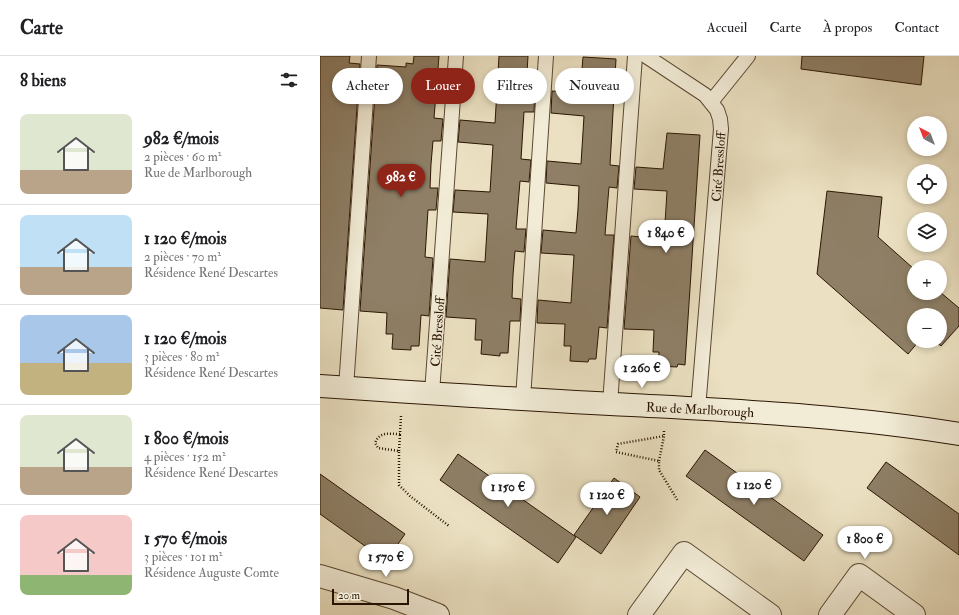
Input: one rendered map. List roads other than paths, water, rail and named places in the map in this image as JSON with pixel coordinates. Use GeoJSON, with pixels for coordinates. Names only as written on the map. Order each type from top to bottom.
{"type":"FeatureCollection","features":[{"type":"Feature","properties":{"kind":"main road","name":"Rue de Marlborough"},"geometry":{"type":"LineString","coordinates":[[320,386],[850,419],[959,434]]}},
{"type":"Feature","properties":{"kind":"main road"},"geometry":{"type":"LineString","coordinates":[[639,615],[684,553],[770,615]]}},
{"type":"Feature","properties":{"kind":"main road"},"geometry":{"type":"LineString","coordinates":[[830,615],[859,575],[914,615]]}},
{"type":"Feature","properties":{"kind":"main road"},"geometry":{"type":"LineString","coordinates":[[320,576],[394,598],[438,615]]}},
{"type":"Feature","properties":{"kind":"lane"},"geometry":{"type":"LineString","coordinates":[[346,388],[369,56]]}},
{"type":"Feature","properties":{"kind":"lane","name":"Cité Bressloff"},"geometry":{"type":"LineString","coordinates":[[432,393],[456,56]]}},
{"type":"Feature","properties":{"kind":"lane"},"geometry":{"type":"LineString","coordinates":[[523,399],[546,56]]}},
{"type":"Feature","properties":{"kind":"lane"},"geometry":{"type":"LineString","coordinates":[[610,404],[635,56]]}},
{"type":"Feature","properties":{"kind":"lane","name":"Cité Bressloff"},"geometry":{"type":"LineString","coordinates":[[646,56],[705,95],[717,110],[720,119],[721,129],[698,409]]}},
{"type":"Feature","properties":{"kind":"lane"},"geometry":{"type":"LineString","coordinates":[[711,102],[748,56]]}}]}
